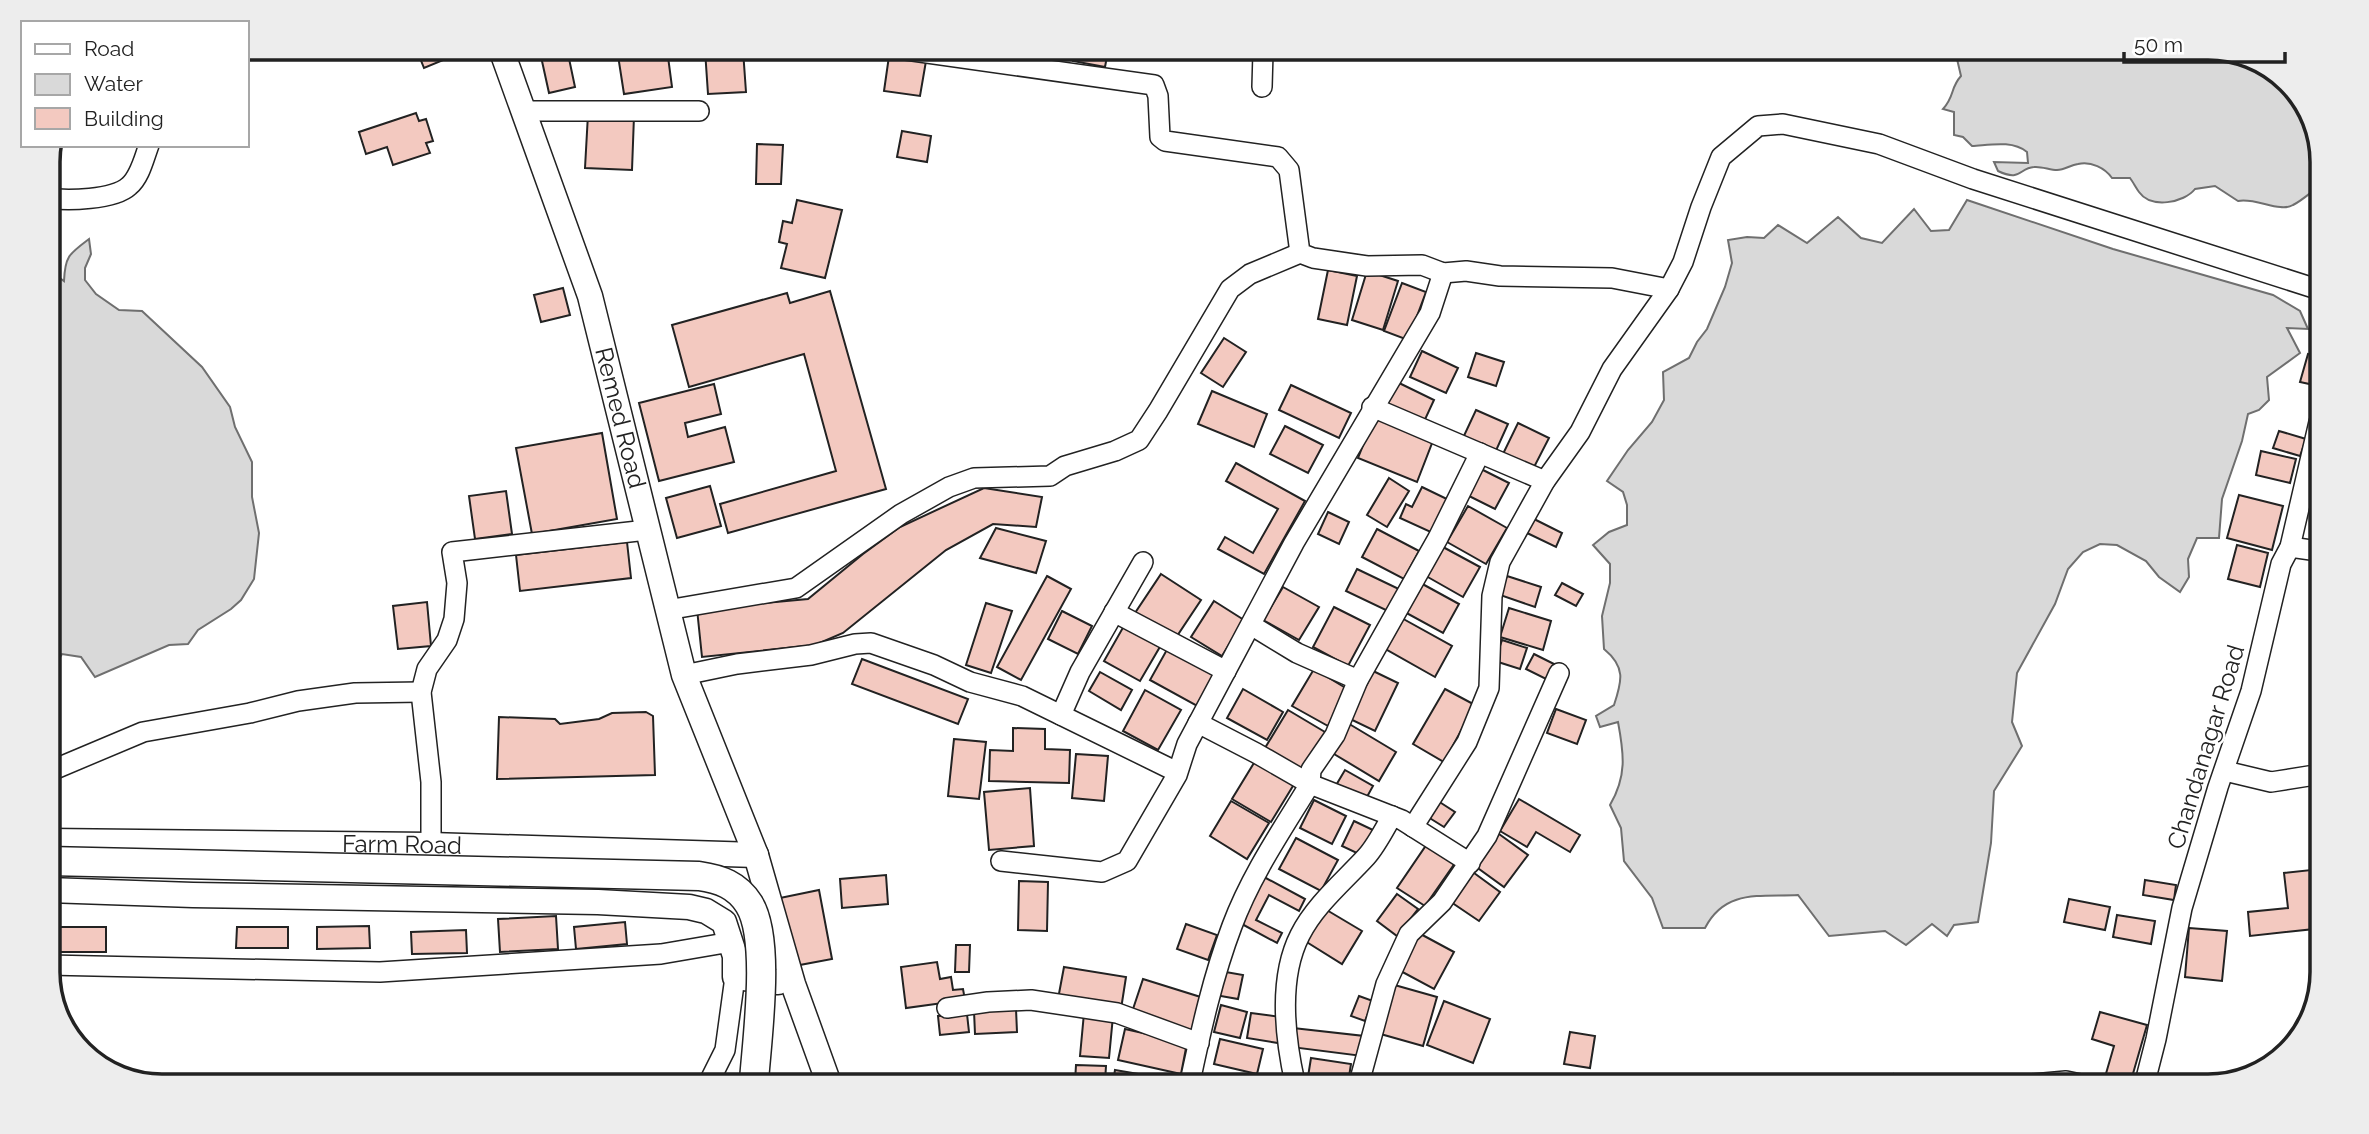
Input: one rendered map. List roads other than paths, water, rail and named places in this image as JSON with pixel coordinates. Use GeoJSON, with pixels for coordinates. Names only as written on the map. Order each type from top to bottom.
{"type":"FeatureCollection","features":[{"type":"Feature","properties":{"kind":"main road"},"geometry":{"type":"LineString","coordinates":[[60,861],[699,876],[723,880],[749,903],[758,924],[760,965],[754,1074]]}},
{"type":"Feature","properties":{"kind":"street","name":"Remed Road"},"geometry":{"type":"LineString","coordinates":[[504,59],[590,296],[684,675],[756,855],[793,984],[825,1074]]}},
{"type":"Feature","properties":{"kind":"street"},"geometry":{"type":"LineString","coordinates":[[970,59],[1154,85],[1158,96],[1160,137],[1165,141],[1278,157],[1290,170],[1300,253]]}},
{"type":"Feature","properties":{"kind":"street"},"geometry":{"type":"LineString","coordinates":[[1262,87],[1263,59]]}},
{"type":"Feature","properties":{"kind":"street"},"geometry":{"type":"LineString","coordinates":[[524,111],[699,111]]}},
{"type":"Feature","properties":{"kind":"street"},"geometry":{"type":"LineString","coordinates":[[1413,827],[1468,742],[1489,688],[1492,596],[1500,562],[1545,481],[1580,432],[1612,369],[1669,289],[1683,262],[1721,157],[1758,126],[1783,124],[1879,144],[1973,179],[2309,287]]}},
{"type":"Feature","properties":{"kind":"street"},"geometry":{"type":"LineString","coordinates":[[60,200],[89,199],[129,187],[148,147]]}},
{"type":"Feature","properties":{"kind":"street"},"geometry":{"type":"LineString","coordinates":[[667,610],[796,588],[901,514],[949,487],[974,478],[1050,476],[1065,466],[1115,451],[1139,440],[1230,289],[1251,274],[1300,253],[1313,258],[1367,266],[1422,265],[1443,273],[1466,271],[1500,276],[1612,278],[1669,289]]}},
{"type":"Feature","properties":{"kind":"street"},"geometry":{"type":"LineString","coordinates":[[1001,861],[1102,872],[1127,861],[1149,827],[1177,772],[1187,744],[1294,543],[1430,313],[1443,273]]}},
{"type":"Feature","properties":{"kind":"street"},"geometry":{"type":"LineString","coordinates":[[1372,407],[1545,481]]}},
{"type":"Feature","properties":{"kind":"street"},"geometry":{"type":"LineString","coordinates":[[1192,1074],[1232,925],[1258,869],[1310,784],[1311,770],[1335,735],[1358,680],[1438,538],[1480,453]]}},
{"type":"Feature","properties":{"kind":"street","name":"Chandanagar Road"},"geometry":{"type":"LineString","coordinates":[[2147,1074],[2157,1040],[2182,908],[2251,691],[2281,564],[2290,547],[2309,463]]}},
{"type":"Feature","properties":{"kind":"street"},"geometry":{"type":"LineString","coordinates":[[431,845],[431,782],[421,692],[427,669],[447,640],[454,619],[457,583],[453,552],[647,530]]}},
{"type":"Feature","properties":{"kind":"street"},"geometry":{"type":"LineString","coordinates":[[2290,547],[2309,550]]}},
{"type":"Feature","properties":{"kind":"street"},"geometry":{"type":"LineString","coordinates":[[1061,715],[1080,672],[1143,562]]}},
{"type":"Feature","properties":{"kind":"street"},"geometry":{"type":"LineString","coordinates":[[1114,612],[1226,671]]}},
{"type":"Feature","properties":{"kind":"street"},"geometry":{"type":"LineString","coordinates":[[1251,625],[1297,653],[1358,680]]}},
{"type":"Feature","properties":{"kind":"street"},"geometry":{"type":"LineString","coordinates":[[684,675],[871,643],[934,665],[970,682],[1022,696],[1177,772]]}},
{"type":"Feature","properties":{"kind":"street"},"geometry":{"type":"LineString","coordinates":[[1361,1074],[1385,984],[1409,934],[1442,902],[1487,836],[1559,673]]}},
{"type":"Feature","properties":{"kind":"street"},"geometry":{"type":"LineString","coordinates":[[60,767],[143,732],[250,713],[298,701],[355,693],[421,692]]}},
{"type":"Feature","properties":{"kind":"street"},"geometry":{"type":"LineString","coordinates":[[1198,723],[1310,784],[1392,816],[1470,863]]}},
{"type":"Feature","properties":{"kind":"street"},"geometry":{"type":"LineString","coordinates":[[2225,771],[2271,782],[2310,776]]}},
{"type":"Feature","properties":{"kind":"street"},"geometry":{"type":"LineString","coordinates":[[1293,1074],[1288,1051],[1285,979],[1300,935],[1333,889],[1368,855],[1392,816]]}},
{"type":"Feature","properties":{"kind":"street","name":"Farm Road"},"geometry":{"type":"LineString","coordinates":[[60,841],[431,845],[756,855]]}},
{"type":"Feature","properties":{"kind":"street"},"geometry":{"type":"LineString","coordinates":[[60,890],[689,906],[716,915],[724,922],[735,956],[735,977],[725,1050],[713,1074]]}},
{"type":"Feature","properties":{"kind":"street"},"geometry":{"type":"LineString","coordinates":[[60,965],[380,972],[661,954],[731,942]]}},
{"type":"Feature","properties":{"kind":"street"},"geometry":{"type":"LineString","coordinates":[[735,977],[793,984]]}},
{"type":"Feature","properties":{"kind":"street"},"geometry":{"type":"LineString","coordinates":[[947,1008],[1031,1000],[1117,1013],[1199,1043]]}},
{"type":"Feature","properties":{"kind":"water"},"geometry":{"type":"Polygon","coordinates":[[[1957,59],[2208,59],[2247,67],[2275,85],[2299,116],[2308,141],[2309,194],[2297,203],[2281,207],[2238,201],[2215,186],[2195,189],[2176,201],[2159,202],[2144,197],[2130,178],[2112,178],[2102,168],[2093,164],[2083,163],[2057,170],[2034,167],[2016,175],[2006,174],[1998,171],[1994,162],[2028,163],[2027,152],[2008,145],[1972,146],[1963,137],[1954,135],[1954,112],[1943,109],[1961,76],[1957,59]]]}},
{"type":"Feature","properties":{"kind":"water"},"geometry":{"type":"Polygon","coordinates":[[[1967,200],[2113,249],[2273,295],[2300,311],[2308,329],[2287,328],[2300,353],[2267,377],[2269,400],[2259,410],[2248,414],[2242,441],[2222,499],[2219,538],[2197,538],[2188,559],[2189,577],[2180,592],[2159,577],[2146,561],[2117,545],[2100,544],[2083,552],[2068,569],[2055,604],[2017,673],[2012,722],[2022,746],[1994,791],[1991,843],[1978,922],[1954,925],[1947,936],[1932,924],[1906,945],[1885,931],[1829,936],[1798,895],[1757,896],[1733,901],[1713,915],[1705,928],[1663,928],[1652,898],[1624,861],[1621,828],[1610,805],[1623,765],[1618,722],[1600,727],[1596,716],[1614,705],[1620,681],[1616,662],[1604,649],[1602,616],[1610,583],[1610,564],[1593,545],[1609,532],[1627,525],[1627,505],[1623,492],[1607,481],[1628,450],[1652,422],[1664,400],[1663,372],[1689,358],[1707,329],[1732,263],[1728,240],[1764,238],[1778,225],[1807,243],[1838,217],[1861,238],[1882,243],[1914,209],[1931,231],[1949,230],[1967,200]]]}},
{"type":"Feature","properties":{"kind":"water"},"geometry":{"type":"Polygon","coordinates":[[[89,239],[91,254],[85,268],[85,280],[96,294],[119,310],[142,311],[202,367],[230,407],[235,427],[252,462],[252,497],[259,533],[254,579],[241,600],[231,609],[198,630],[188,644],[169,645],[95,677],[81,657],[62,654],[60,657],[60,278],[64,281],[69,256],[89,239]]]}}]}
